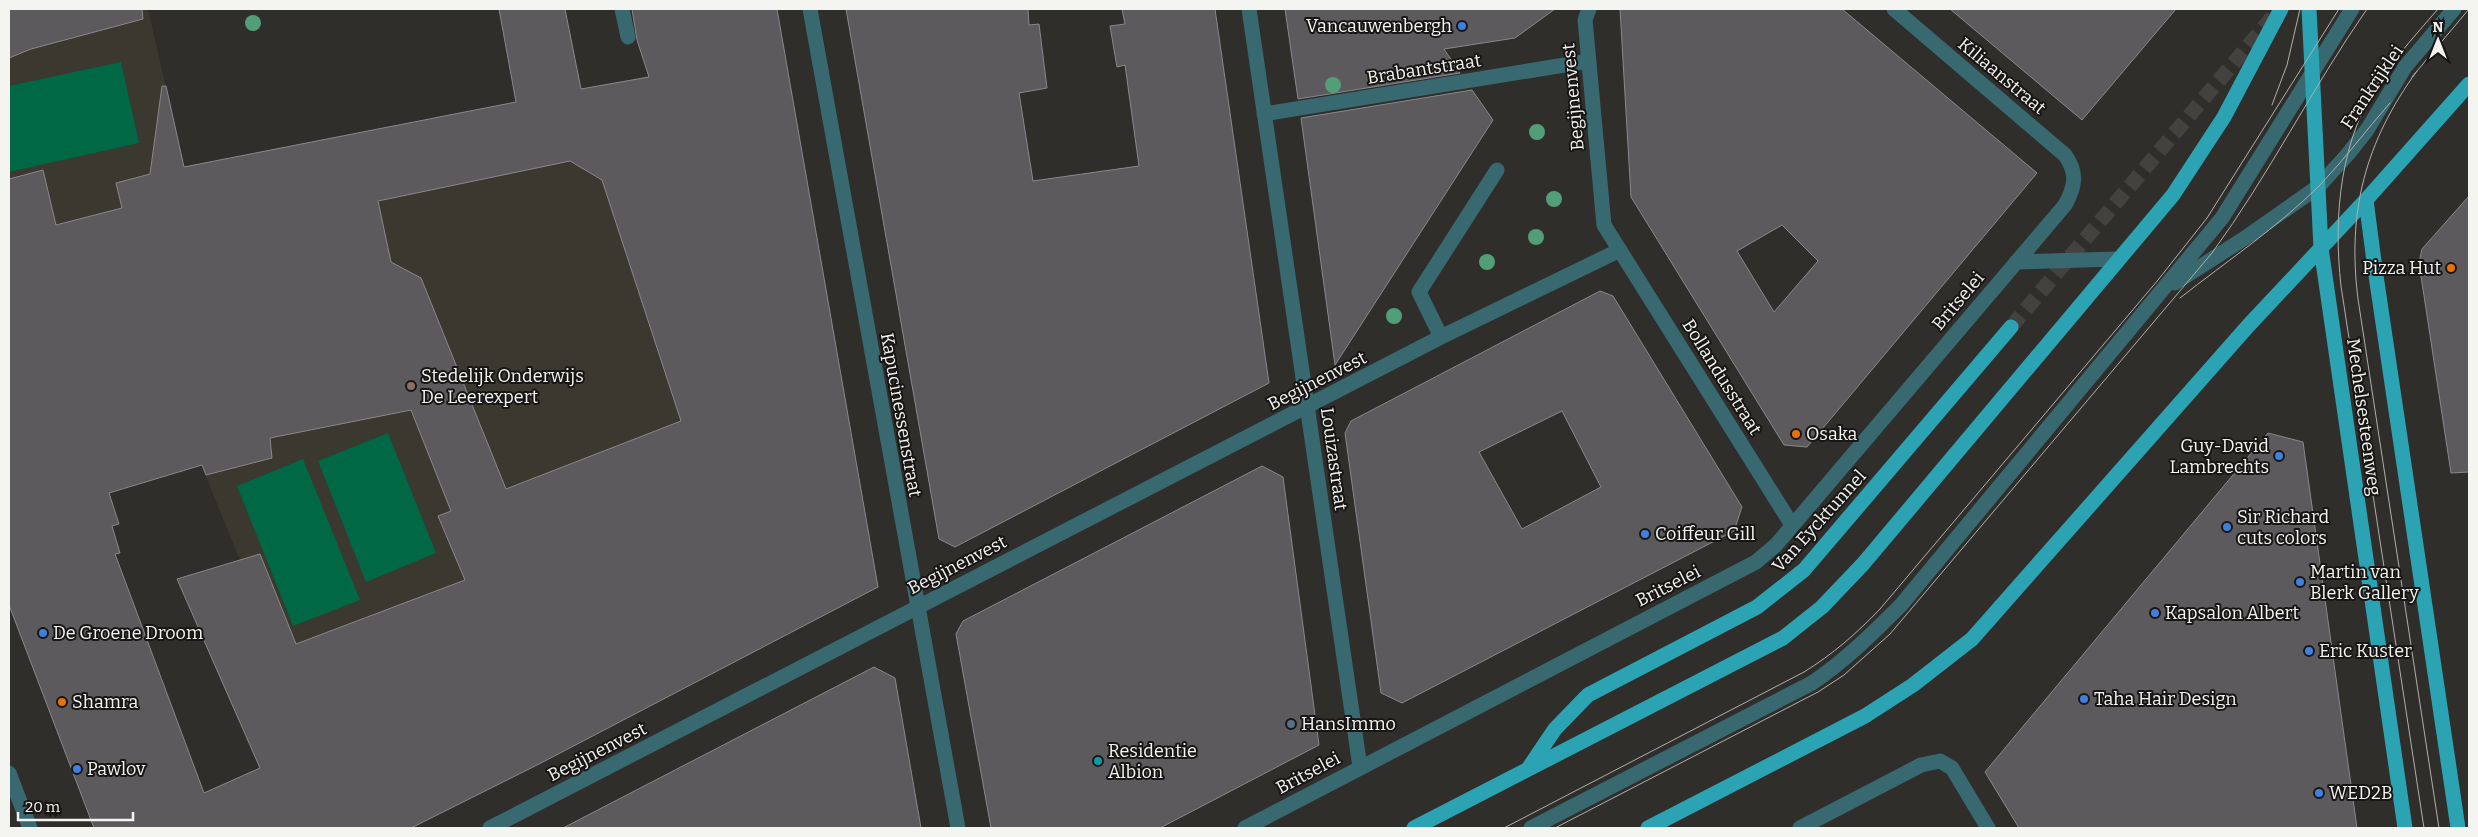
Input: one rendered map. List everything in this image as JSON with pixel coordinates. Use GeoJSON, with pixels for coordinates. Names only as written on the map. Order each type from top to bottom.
{"type":"FeatureCollection","features":[{"type":"Feature","properties":{"kind":"main road"},"geometry":{"type":"LineString","coordinates":[[1414,828],[1783,638],[1822,606],[1863,564],[2117,259],[2173,195],[2224,117],[2281,9]]}},
{"type":"Feature","properties":{"kind":"main road","name":"Mechelsesteenweg"},"geometry":{"type":"LineString","coordinates":[[2309,9],[2321,248],[2405,828]]}},
{"type":"Feature","properties":{"kind":"main road"},"geometry":{"type":"LineString","coordinates":[[1648,828],[1865,716],[1913,685],[1972,639],[2248,326],[2366,200],[2469,84]]}},
{"type":"Feature","properties":{"kind":"main road","name":"Mechelsesteenweg"},"geometry":{"type":"LineString","coordinates":[[2366,200],[2374,269],[2458,828]]}},
{"type":"Feature","properties":{"kind":"main road","name":"Van Eycktunnel"},"geometry":{"type":"LineString","coordinates":[[1527,770],[1555,729],[1588,696],[1757,607],[1804,570],[2011,327]]}},
{"type":"Feature","properties":{"kind":"street"},"geometry":{"type":"LineString","coordinates":[[622,9],[628,37]]}},
{"type":"Feature","properties":{"kind":"street","name":"Kapucinessenstraat"},"geometry":{"type":"LineString","coordinates":[[810,9],[916,607],[958,828]]}},
{"type":"Feature","properties":{"kind":"street","name":"Louizastraat"},"geometry":{"type":"LineString","coordinates":[[1249,9],[1360,767]]}},
{"type":"Feature","properties":{"kind":"street","name":"Begijnenvest"},"geometry":{"type":"LineString","coordinates":[[490,828],[916,607],[1307,408],[1441,337],[1620,250],[1604,225],[1585,20],[1590,9]]}},
{"type":"Feature","properties":{"kind":"street","name":"Kiliaanstraat"},"geometry":{"type":"LineString","coordinates":[[1894,9],[2065,155],[2073,166],[2075,179]]}},
{"type":"Feature","properties":{"kind":"street"},"geometry":{"type":"LineString","coordinates":[[1530,828],[1812,683],[1842,663],[1901,605],[2222,218],[2352,9]]}},
{"type":"Feature","properties":{"kind":"street","name":"Frankrijklei"},"geometry":{"type":"LineString","coordinates":[[2319,186],[2353,148],[2405,67],[2454,9]]}},
{"type":"Feature","properties":{"kind":"street","name":"Brabantstraat"},"geometry":{"type":"LineString","coordinates":[[1264,114],[1589,61]]}},
{"type":"Feature","properties":{"kind":"street"},"geometry":{"type":"LineString","coordinates":[[1441,337],[1419,292],[1497,170]]}},
{"type":"Feature","properties":{"kind":"street","name":"Britselei"},"geometry":{"type":"LineString","coordinates":[[1245,828],[1756,562],[1776,545],[2065,205],[2072,192],[2075,179]]}},
{"type":"Feature","properties":{"kind":"street"},"geometry":{"type":"LineString","coordinates":[[2165,289],[2248,236],[2319,186]]}},
{"type":"Feature","properties":{"kind":"street","name":"Bollandusstraat"},"geometry":{"type":"LineString","coordinates":[[1620,250],[1792,525]]}},
{"type":"Feature","properties":{"kind":"street"},"geometry":{"type":"LineString","coordinates":[[2016,262],[2117,259]]}},
{"type":"Feature","properties":{"kind":"street"},"geometry":{"type":"LineString","coordinates":[[1800,828],[1921,765],[1940,761],[1946,763],[1958,776],[1988,828]]}},
{"type":"Feature","properties":{"kind":"street"},"geometry":{"type":"LineString","coordinates":[[9,773],[30,828]]}},
{"type":"Feature","properties":{"kind":"shaded area","name":"Stedelijk Onderwijs De Leerexpert"},"geometry":{"type":"Polygon","coordinates":[[[9,9],[148,9],[184,167],[649,76],[707,280],[755,433],[465,580],[277,651],[176,403],[122,208],[56,225],[9,240],[9,9]]]}},
{"type":"Feature","properties":{"kind":"green space"},"geometry":{"type":"Polygon","coordinates":[[[121,62],[139,143],[9,172],[9,86],[121,62]]]}},
{"type":"Feature","properties":{"kind":"green space"},"geometry":{"type":"Polygon","coordinates":[[[388,433],[436,553],[366,582],[318,461],[388,433]]]}},
{"type":"Feature","properties":{"kind":"green space"},"geometry":{"type":"Polygon","coordinates":[[[303,459],[360,600],[293,626],[237,486],[303,459]]]}},
{"type":"Feature","properties":{"kind":"building"},"geometry":{"type":"Polygon","coordinates":[[[9,9],[142,9],[143,19],[31,49],[9,58],[9,9]]]}},
{"type":"Feature","properties":{"kind":"building"},"geometry":{"type":"Polygon","coordinates":[[[499,9],[565,9],[581,89],[649,77],[637,40],[632,9],[777,9],[878,587],[541,763],[411,828],[94,828],[9,605],[9,179],[43,170],[56,225],[122,208],[116,183],[150,174],[162,86],[166,86],[184,167],[516,102],[499,9]],[[570,161],[378,201],[391,262],[421,278],[506,489],[681,421],[602,180],[570,161]],[[411,410],[270,438],[272,458],[206,475],[202,465],[109,493],[119,524],[112,526],[120,553],[115,554],[204,793],[260,768],[177,579],[260,554],[296,644],[465,580],[438,516],[451,511],[411,410]]]}},
{"type":"Feature","properties":{"kind":"building"},"geometry":{"type":"Polygon","coordinates":[[[846,9],[1028,9],[1029,25],[1039,24],[1047,88],[1019,93],[1033,181],[1139,166],[1125,65],[1117,67],[1110,26],[1125,24],[1122,9],[1215,9],[1269,383],[955,547],[939,539],[846,9]]]}},
{"type":"Feature","properties":{"kind":"building"},"geometry":{"type":"Polygon","coordinates":[[[1285,9],[1555,9],[1515,38],[1444,49],[1460,73],[1298,99],[1285,9]]]}},
{"type":"Feature","properties":{"kind":"building"},"geometry":{"type":"Polygon","coordinates":[[[1620,9],[1842,9],[2037,173],[1807,447],[1784,445],[1631,197],[1620,9]],[[1782,225],[1737,251],[1774,312],[1818,261],[1782,225]]]}},
{"type":"Feature","properties":{"kind":"building"},"geometry":{"type":"Polygon","coordinates":[[[1950,9],[2176,9],[2082,120],[1950,9]]]}},
{"type":"Feature","properties":{"kind":"building"},"geometry":{"type":"Polygon","coordinates":[[[1472,90],[1493,120],[1335,365],[1301,118],[1472,90]]]}},
{"type":"Feature","properties":{"kind":"building"},"geometry":{"type":"Polygon","coordinates":[[[2469,196],[2469,472],[2451,473],[2419,263],[2422,249],[2469,196]]]}},
{"type":"Feature","properties":{"kind":"building"},"geometry":{"type":"Polygon","coordinates":[[[1600,291],[1613,296],[1742,507],[1734,531],[1402,703],[1381,693],[1345,433],[1351,421],[1600,291]],[[1562,411],[1479,452],[1522,529],[1601,487],[1562,411]]]}},
{"type":"Feature","properties":{"kind":"building"},"geometry":{"type":"Polygon","coordinates":[[[2268,433],[2303,442],[2357,828],[2019,828],[1985,772],[2268,433]]]}},
{"type":"Feature","properties":{"kind":"building"},"geometry":{"type":"Polygon","coordinates":[[[1262,466],[1283,477],[1319,745],[1160,828],[991,828],[956,634],[963,621],[1262,466]]]}},
{"type":"Feature","properties":{"kind":"building"},"geometry":{"type":"Polygon","coordinates":[[[874,667],[895,678],[921,828],[563,828],[874,667]]]}},
{"type":"Feature","properties":{"kind":"tunnel"},"geometry":{"type":"LineString","coordinates":[[2011,327],[2275,14]]}},
{"type":"Feature","properties":{"kind":"tram line"},"geometry":{"type":"LineString","coordinates":[[2272,105],[2287,65],[2300,9]]}},
{"type":"Feature","properties":{"kind":"tram line"},"geometry":{"type":"LineString","coordinates":[[1504,828],[1804,672],[1834,651],[1871,618],[2158,280],[2207,218],[2339,9]]}},
{"type":"Feature","properties":{"kind":"tram line"},"geometry":{"type":"LineString","coordinates":[[1555,828],[1818,692],[1844,675],[1890,634],[2212,253],[2253,193],[2328,69],[2367,9]]}},
{"type":"Feature","properties":{"kind":"tram line"},"geometry":{"type":"LineString","coordinates":[[2424,828],[2341,286],[2338,232],[2343,178],[2348,151],[2357,125],[2382,77],[2438,9]]}},
{"type":"Feature","properties":{"kind":"tram line"},"geometry":{"type":"LineString","coordinates":[[2412,77],[2469,9]]}},
{"type":"Feature","properties":{"kind":"tram line"},"geometry":{"type":"LineString","coordinates":[[2417,71],[2384,124],[2364,179],[2358,207],[2355,267],[2358,299],[2439,828]]}},
{"type":"Feature","properties":{"kind":"tram line"},"geometry":{"type":"LineString","coordinates":[[2180,298],[2270,229],[2304,200],[2329,175],[2390,103]]}},
{"type":"Feature","properties":{"kind":"place","name":"Vancauwenbergh"},"geometry":{"type":"Point","coordinates":[1462,26]}},
{"type":"Feature","properties":{"kind":"place","name":"Pizza Hut"},"geometry":{"type":"Point","coordinates":[2451,268]}},
{"type":"Feature","properties":{"kind":"place","name":"Stedelijk Onderwijs De Leerexpert"},"geometry":{"type":"Point","coordinates":[411,386]}},
{"type":"Feature","properties":{"kind":"place","name":"Osaka"},"geometry":{"type":"Point","coordinates":[1796,434]}},
{"type":"Feature","properties":{"kind":"place","name":"Guy-David Lambrechts"},"geometry":{"type":"Point","coordinates":[2279,456]}},
{"type":"Feature","properties":{"kind":"place","name":"Sir Richard cuts colors"},"geometry":{"type":"Point","coordinates":[2227,527]}},
{"type":"Feature","properties":{"kind":"place","name":"Coiffeur Gill"},"geometry":{"type":"Point","coordinates":[1645,534]}},
{"type":"Feature","properties":{"kind":"place","name":"Martin van Blerk Gallery"},"geometry":{"type":"Point","coordinates":[2300,582]}},
{"type":"Feature","properties":{"kind":"place","name":"Kapsalon Albert"},"geometry":{"type":"Point","coordinates":[2155,613]}},
{"type":"Feature","properties":{"kind":"place","name":"De Groene Droom"},"geometry":{"type":"Point","coordinates":[43,633]}},
{"type":"Feature","properties":{"kind":"place","name":"Eric Kuster"},"geometry":{"type":"Point","coordinates":[2309,651]}},
{"type":"Feature","properties":{"kind":"place","name":"Taha Hair Design"},"geometry":{"type":"Point","coordinates":[2084,699]}},
{"type":"Feature","properties":{"kind":"place","name":"Shamra"},"geometry":{"type":"Point","coordinates":[62,702]}},
{"type":"Feature","properties":{"kind":"place","name":"HansImmo"},"geometry":{"type":"Point","coordinates":[1291,724]}},
{"type":"Feature","properties":{"kind":"place","name":"Residentie Albion"},"geometry":{"type":"Point","coordinates":[1098,761]}},
{"type":"Feature","properties":{"kind":"place","name":"Pawlov"},"geometry":{"type":"Point","coordinates":[77,769]}},
{"type":"Feature","properties":{"kind":"place","name":"WED2B"},"geometry":{"type":"Point","coordinates":[2319,793]}}]}
